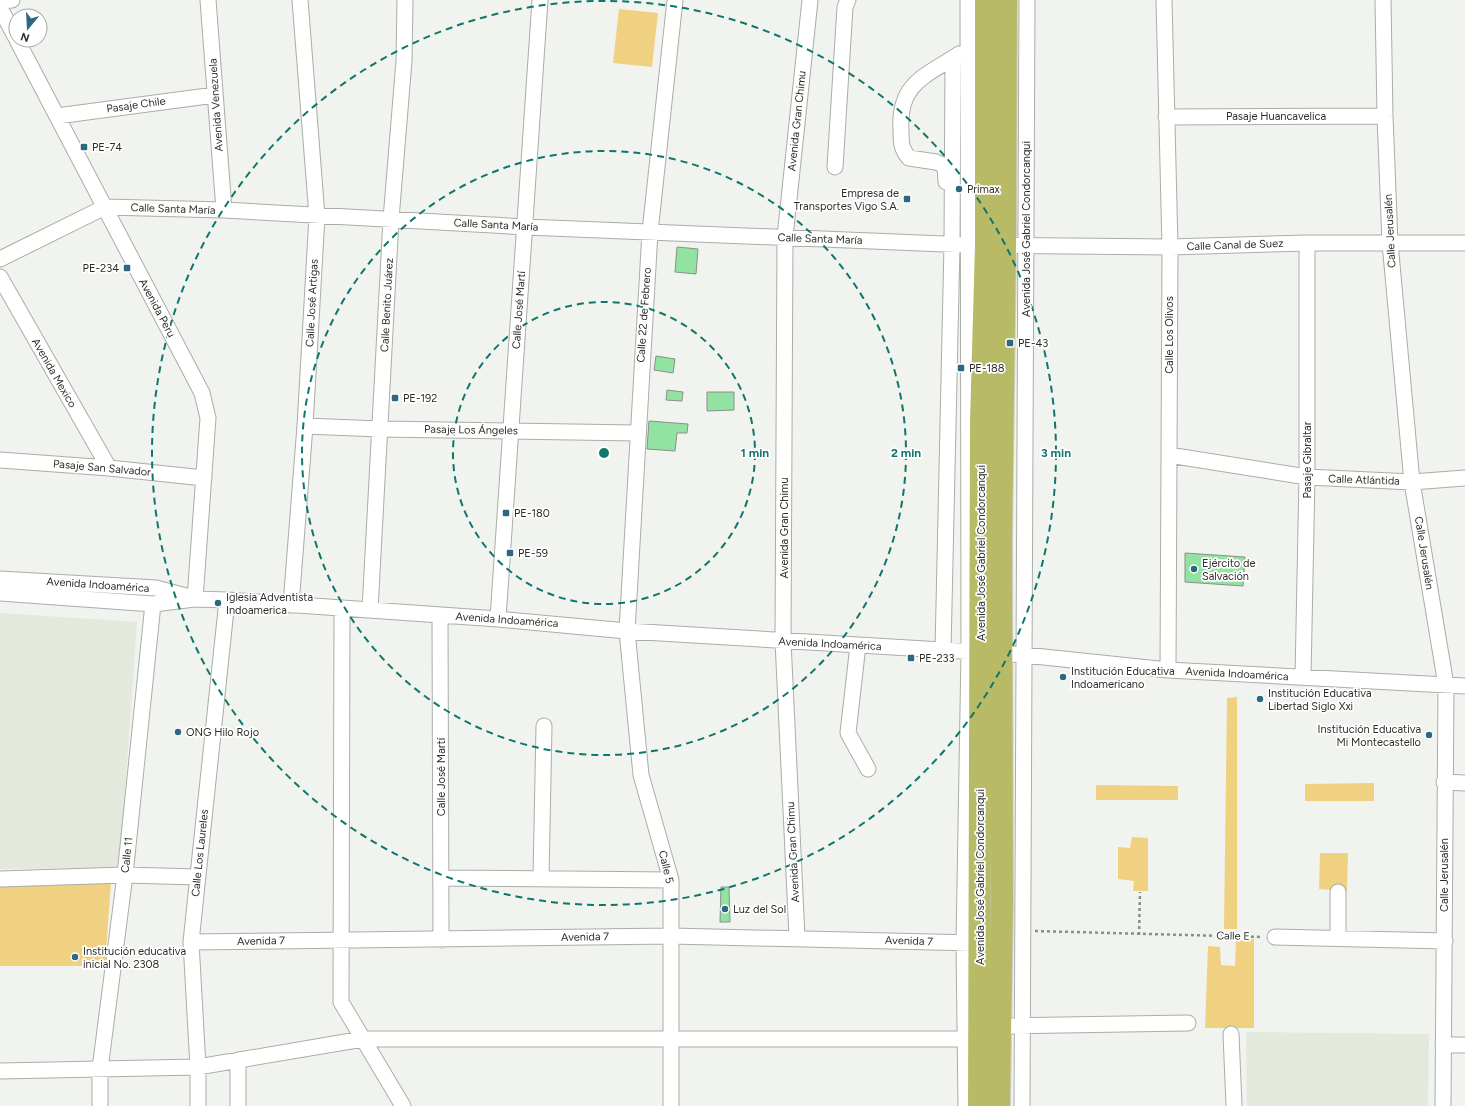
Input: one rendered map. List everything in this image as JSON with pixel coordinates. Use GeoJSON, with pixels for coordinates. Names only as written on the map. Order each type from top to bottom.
{"type":"FeatureCollection","features":[{"type":"Feature","properties":{"kind":"highway","name":"Avenida José Gabriel Condorcanqui"},"geometry":{"type":"LineString","coordinates":[[986,0],[977,43],[987,245]]}},
{"type":"Feature","properties":{"kind":"highway","name":"Avenida José Gabriel Condorcanqui"},"geometry":{"type":"LineString","coordinates":[[979,1106],[972,1039],[972,943],[984,653],[981,422],[987,245],[1006,0]]}},
{"type":"Feature","properties":{"kind":"highway","name":"Avenida José Gabriel Condorcanqui"},"geometry":{"type":"LineString","coordinates":[[984,653],[1002,900],[999,1106]]}},
{"type":"Feature","properties":{"kind":"street"},"geometry":{"type":"LineString","coordinates":[[0,1],[12,0]]}},
{"type":"Feature","properties":{"kind":"street","name":"Avenida Venezuela"},"geometry":{"type":"LineString","coordinates":[[208,0],[224,210]]}},
{"type":"Feature","properties":{"kind":"street","name":"Calle José Artigas"},"geometry":{"type":"LineString","coordinates":[[291,605],[305,426],[317,216],[300,0]]}},
{"type":"Feature","properties":{"kind":"street","name":"Calle Benito Juárez"},"geometry":{"type":"LineString","coordinates":[[370,610],[391,220],[404,61],[405,0]]}},
{"type":"Feature","properties":{"kind":"street","name":"Calle José Martí"},"geometry":{"type":"LineString","coordinates":[[498,619],[510,431],[526,227],[540,0]]}},
{"type":"Feature","properties":{"kind":"street","name":"Calle 22 de Febrero"},"geometry":{"type":"LineString","coordinates":[[627,631],[637,433],[650,232],[675,0]]}},
{"type":"Feature","properties":{"kind":"street","name":"Avenida Gran Chimu"},"geometry":{"type":"LineString","coordinates":[[797,938],[783,641],[785,237],[810,0]]}},
{"type":"Feature","properties":{"kind":"street"},"geometry":{"type":"LineString","coordinates":[[835,167],[845,7],[848,0]]}},
{"type":"Feature","properties":{"kind":"street","name":"Avenida José Gabriel Condorcanqui"},"geometry":{"type":"LineString","coordinates":[[968,0],[977,43]]}},
{"type":"Feature","properties":{"kind":"street","name":"Avenida José Gabriel Condorcanqui"},"geometry":{"type":"LineString","coordinates":[[1022,1106],[1027,0]]}},
{"type":"Feature","properties":{"kind":"street","name":"Calle Los Olivos"},"geometry":{"type":"LineString","coordinates":[[1164,0],[1170,247],[1168,670]]}},
{"type":"Feature","properties":{"kind":"street","name":"Calle Jerusalén"},"geometry":{"type":"LineString","coordinates":[[1383,0],[1385,116],[1390,242],[1412,482],[1446,685],[1444,782],[1444,1106]]}},
{"type":"Feature","properties":{"kind":"street","name":"Avenida Peru"},"geometry":{"type":"LineString","coordinates":[[0,8],[8,24]]}},
{"type":"Feature","properties":{"kind":"street"},"geometry":{"type":"LineString","coordinates":[[952,213],[946,206],[945,166],[936,162],[909,158],[902,150],[900,125],[904,102],[909,89],[977,43]]}},
{"type":"Feature","properties":{"kind":"street","name":"Avenida Peru"},"geometry":{"type":"LineString","coordinates":[[21,48],[202,394],[208,418],[195,598]]}},
{"type":"Feature","properties":{"kind":"street"},"geometry":{"type":"LineString","coordinates":[[942,651],[952,244],[953,58]]}},
{"type":"Feature","properties":{"kind":"street","name":"Pasaje Chile"},"geometry":{"type":"LineString","coordinates":[[57,116],[215,95]]}},
{"type":"Feature","properties":{"kind":"street","name":"Pasaje Huancavelica"},"geometry":{"type":"LineString","coordinates":[[1166,117],[1385,116]]}},
{"type":"Feature","properties":{"kind":"street","name":"Calle Santa María"},"geometry":{"type":"LineString","coordinates":[[0,260],[105,207],[224,210],[526,227],[987,245]]}},
{"type":"Feature","properties":{"kind":"street","name":"Calle Canal de Suez"},"geometry":{"type":"LineString","coordinates":[[987,245],[1026,244],[1170,247],[1307,242],[1465,243]]}},
{"type":"Feature","properties":{"kind":"street","name":"Pasaje Gibraltar"},"geometry":{"type":"LineString","coordinates":[[1303,677],[1307,477],[1307,242]]}},
{"type":"Feature","properties":{"kind":"street","name":"Avenida Mexico"},"geometry":{"type":"LineString","coordinates":[[0,277],[108,468]]}},
{"type":"Feature","properties":{"kind":"street","name":"Pasaje Los Ángeles"},"geometry":{"type":"LineString","coordinates":[[305,426],[380,429],[637,433]]}},
{"type":"Feature","properties":{"kind":"street","name":"Calle Atlántida"},"geometry":{"type":"LineString","coordinates":[[1169,456],[1307,477],[1412,482],[1465,478]]}},
{"type":"Feature","properties":{"kind":"street","name":"Pasaje San Salvador"},"geometry":{"type":"LineString","coordinates":[[0,460],[108,468],[204,478]]}},
{"type":"Feature","properties":{"kind":"street","name":"Avenida Indoamérica"},"geometry":{"type":"LineString","coordinates":[[0,578],[156,588],[195,598],[498,619],[627,631],[1025,655],[1168,670],[1465,686]]}},
{"type":"Feature","properties":{"kind":"street","name":"Avenida Indoamérica"},"geometry":{"type":"LineString","coordinates":[[0,593],[153,604],[195,598]]}},
{"type":"Feature","properties":{"kind":"street","name":"Calle Los Laureles"},"geometry":{"type":"LineString","coordinates":[[198,1106],[198,1067],[191,942],[227,600]]}},
{"type":"Feature","properties":{"kind":"street","name":"Calle 11"},"geometry":{"type":"LineString","coordinates":[[100,1106],[100,1069],[125,875],[153,604]]}},
{"type":"Feature","properties":{"kind":"street"},"geometry":{"type":"LineString","coordinates":[[342,608],[341,1002],[403,1106]]}},
{"type":"Feature","properties":{"kind":"street","name":"Calle José Martí"},"geometry":{"type":"LineString","coordinates":[[440,615],[441,940]]}},
{"type":"Feature","properties":{"kind":"street","name":"Calle 5"},"geometry":{"type":"LineString","coordinates":[[627,631],[641,775],[671,880],[671,1106]]}},
{"type":"Feature","properties":{"kind":"street"},"geometry":{"type":"LineString","coordinates":[[858,645],[848,733],[868,769]]}},
{"type":"Feature","properties":{"kind":"street"},"geometry":{"type":"LineString","coordinates":[[541,878],[544,726]]}},
{"type":"Feature","properties":{"kind":"street"},"geometry":{"type":"LineString","coordinates":[[1444,782],[1465,783]]}},
{"type":"Feature","properties":{"kind":"street"},"geometry":{"type":"LineString","coordinates":[[0,879],[125,875],[198,877]]}},
{"type":"Feature","properties":{"kind":"street"},"geometry":{"type":"LineString","coordinates":[[441,878],[671,880]]}},
{"type":"Feature","properties":{"kind":"street"},"geometry":{"type":"LineString","coordinates":[[1338,892],[1338,938]]}},
{"type":"Feature","properties":{"kind":"street","name":"Avenida 7"},"geometry":{"type":"LineString","coordinates":[[191,942],[671,936],[972,943]]}},
{"type":"Feature","properties":{"kind":"street"},"geometry":{"type":"LineString","coordinates":[[1275,937],[1445,941]]}},
{"type":"Feature","properties":{"kind":"street"},"geometry":{"type":"LineString","coordinates":[[0,1070],[198,1067],[363,1039],[972,1039],[1000,1026],[1188,1023]]}},
{"type":"Feature","properties":{"kind":"street"},"geometry":{"type":"LineString","coordinates":[[1231,1034],[1234,1106]]}},
{"type":"Feature","properties":{"kind":"street","name":"Avenida José Gabriel Condorcanqui"},"geometry":{"type":"LineString","coordinates":[[966,1106],[972,1039]]}},
{"type":"Feature","properties":{"kind":"street"},"geometry":{"type":"LineString","coordinates":[[1443,1045],[1465,1045]]}},
{"type":"Feature","properties":{"kind":"street"},"geometry":{"type":"LineString","coordinates":[[238,1060],[238,1106]]}},
{"type":"Feature","properties":{"kind":"path"},"geometry":{"type":"LineString","coordinates":[[1139,935],[1140,892]]}},
{"type":"Feature","properties":{"kind":"path","name":"Calle E"},"geometry":{"type":"LineString","coordinates":[[1022,931],[1139,935],[1275,937]]}},
{"type":"Feature","properties":{"kind":"shaded area"},"geometry":{"type":"Polygon","coordinates":[[[619,9],[658,13],[652,67],[613,63],[619,9]]]}},
{"type":"Feature","properties":{"kind":"shaded area"},"geometry":{"type":"Polygon","coordinates":[[[0,613],[137,622],[123,819],[117,868],[0,869],[0,613]]]}},
{"type":"Feature","properties":{"kind":"shaded area"},"geometry":{"type":"Polygon","coordinates":[[[1237,697],[1237,929],[1224,929],[1227,698],[1237,697]]]}},
{"type":"Feature","properties":{"kind":"shaded area"},"geometry":{"type":"Polygon","coordinates":[[[1374,783],[1374,801],[1305,801],[1305,784],[1374,783]]]}},
{"type":"Feature","properties":{"kind":"shaded area"},"geometry":{"type":"Polygon","coordinates":[[[1096,785],[1178,786],[1178,800],[1096,800],[1096,785]]]}},
{"type":"Feature","properties":{"kind":"shaded area"},"geometry":{"type":"Polygon","coordinates":[[[1132,837],[1148,838],[1148,891],[1133,891],[1134,881],[1118,879],[1118,847],[1130,848],[1132,837]]]}},
{"type":"Feature","properties":{"kind":"shaded area"},"geometry":{"type":"Polygon","coordinates":[[[1320,853],[1348,853],[1347,891],[1319,889],[1320,853]]]}},
{"type":"Feature","properties":{"kind":"shaded area"},"geometry":{"type":"Polygon","coordinates":[[[111,882],[105,966],[0,966],[0,887],[111,882]]]}},
{"type":"Feature","properties":{"kind":"shaded area"},"geometry":{"type":"Polygon","coordinates":[[[1254,939],[1254,1028],[1205,1028],[1208,946],[1220,947],[1221,965],[1235,966],[1236,941],[1254,939]]]}},
{"type":"Feature","properties":{"kind":"shaded area"},"geometry":{"type":"Polygon","coordinates":[[[1246,1032],[1429,1034],[1428,1106],[1247,1106],[1246,1032]]]}},
{"type":"Feature","properties":{"kind":"building"},"geometry":{"type":"Polygon","coordinates":[[[677,247],[698,249],[696,274],[675,272],[677,247]]]}},
{"type":"Feature","properties":{"kind":"building"},"geometry":{"type":"Polygon","coordinates":[[[656,356],[675,359],[673,373],[654,370],[656,356]]]}},
{"type":"Feature","properties":{"kind":"building"},"geometry":{"type":"Polygon","coordinates":[[[667,390],[683,392],[682,401],[666,400],[667,390]]]}},
{"type":"Feature","properties":{"kind":"building"},"geometry":{"type":"Polygon","coordinates":[[[707,392],[734,392],[734,410],[707,411],[707,392]]]}},
{"type":"Feature","properties":{"kind":"building"},"geometry":{"type":"Polygon","coordinates":[[[649,421],[688,424],[687,433],[677,433],[675,451],[647,449],[649,421]]]}},
{"type":"Feature","properties":{"kind":"building"},"geometry":{"type":"Polygon","coordinates":[[[1185,553],[1245,557],[1243,586],[1185,582],[1185,553]]]}},
{"type":"Feature","properties":{"kind":"building","name":"Luz del Sol"},"geometry":{"type":"Polygon","coordinates":[[[721,887],[729,887],[730,922],[720,922],[721,887]]]}},
{"type":"Feature","properties":{"kind":"place","name":"PE-74"},"geometry":{"type":"Point","coordinates":[84,147]}},
{"type":"Feature","properties":{"kind":"place","name":"Primax"},"geometry":{"type":"Point","coordinates":[959,189]}},
{"type":"Feature","properties":{"kind":"place","name":"Empresa de Transportes Vigo S.A."},"geometry":{"type":"Point","coordinates":[907,199]}},
{"type":"Feature","properties":{"kind":"place","name":"PE-234"},"geometry":{"type":"Point","coordinates":[127,268]}},
{"type":"Feature","properties":{"kind":"place","name":"PE-43"},"geometry":{"type":"Point","coordinates":[1010,343]}},
{"type":"Feature","properties":{"kind":"place","name":"PE-188"},"geometry":{"type":"Point","coordinates":[961,368]}},
{"type":"Feature","properties":{"kind":"place","name":"PE-192"},"geometry":{"type":"Point","coordinates":[395,398]}},
{"type":"Feature","properties":{"kind":"place","name":"PE-180"},"geometry":{"type":"Point","coordinates":[506,513]}},
{"type":"Feature","properties":{"kind":"place","name":"PE-59"},"geometry":{"type":"Point","coordinates":[510,553]}},
{"type":"Feature","properties":{"kind":"place","name":"Ejército de Salvación"},"geometry":{"type":"Point","coordinates":[1194,569]}},
{"type":"Feature","properties":{"kind":"place","name":"Iglesia Adventista Indoamerica"},"geometry":{"type":"Point","coordinates":[218,603]}},
{"type":"Feature","properties":{"kind":"place","name":"PE-233"},"geometry":{"type":"Point","coordinates":[911,658]}},
{"type":"Feature","properties":{"kind":"place","name":"Institución Educativa Indoamericano"},"geometry":{"type":"Point","coordinates":[1063,677]}},
{"type":"Feature","properties":{"kind":"place","name":"Institución Educativa Libertad Siglo Xxi"},"geometry":{"type":"Point","coordinates":[1260,699]}},
{"type":"Feature","properties":{"kind":"place","name":"ONG Hilo Rojo"},"geometry":{"type":"Point","coordinates":[178,732]}},
{"type":"Feature","properties":{"kind":"place","name":"Institución Educativa Mi Montecastello"},"geometry":{"type":"Point","coordinates":[1429,735]}},
{"type":"Feature","properties":{"kind":"place","name":"Luz del Sol"},"geometry":{"type":"Point","coordinates":[725,909]}},
{"type":"Feature","properties":{"kind":"place","name":"Institución educativa inicial No. 2308"},"geometry":{"type":"Point","coordinates":[75,957]}}]}
